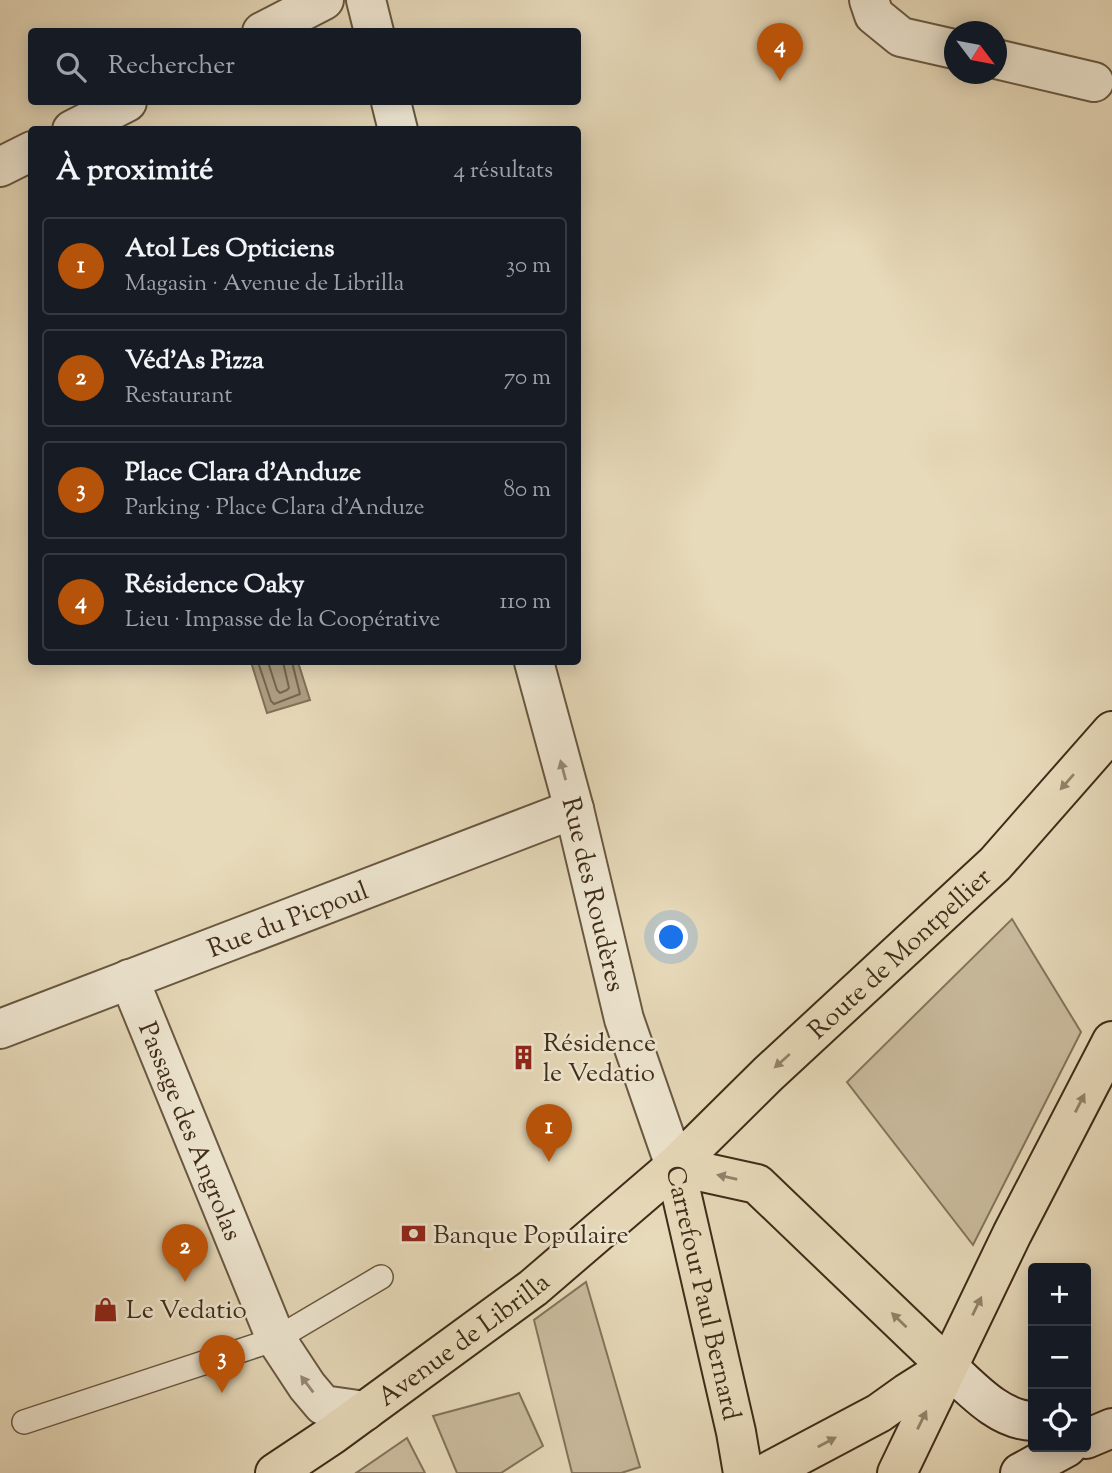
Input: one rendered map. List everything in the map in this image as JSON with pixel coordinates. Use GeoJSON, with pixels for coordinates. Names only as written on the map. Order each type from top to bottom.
{"type":"FeatureCollection","features":[{"type":"Feature","properties":{"kind":"main road","name":"Route de Montpellier"},"geometry":{"type":"LineString","coordinates":[[675,1166],[768,1074],[995,864],[1112,731]]}},
{"type":"Feature","properties":{"kind":"main road"},"geometry":{"type":"LineString","coordinates":[[897,1473],[1013,1234],[1112,1041]]}},
{"type":"Feature","properties":{"kind":"main road","name":"Carrefour Paul Bernard"},"geometry":{"type":"LineString","coordinates":[[743,1473],[675,1166],[757,1184],[948,1367]]}},
{"type":"Feature","properties":{"kind":"main road","name":"Avenue de Librilla"},"geometry":{"type":"LineString","coordinates":[[275,1473],[332,1435],[533,1288],[675,1166]]}},
{"type":"Feature","properties":{"kind":"main road"},"geometry":{"type":"LineString","coordinates":[[766,1473],[879,1413],[948,1367]]}},
{"type":"Feature","properties":{"kind":"street"},"geometry":{"type":"LineString","coordinates":[[270,28],[324,0]]}},
{"type":"Feature","properties":{"kind":"street"},"geometry":{"type":"LineString","coordinates":[[366,0],[373,28]]}},
{"type":"Feature","properties":{"kind":"street"},"geometry":{"type":"LineString","coordinates":[[869,0],[874,15],[901,37],[944,47]]}},
{"type":"Feature","properties":{"kind":"street"},"geometry":{"type":"LineString","coordinates":[[1007,62],[1094,82]]}},
{"type":"Feature","properties":{"kind":"street"},"geometry":{"type":"LineString","coordinates":[[80,126],[121,105]]}},
{"type":"Feature","properties":{"kind":"street"},"geometry":{"type":"LineString","coordinates":[[392,105],[397,126]]}},
{"type":"Feature","properties":{"kind":"street"},"geometry":{"type":"LineString","coordinates":[[0,167],[28,152]]}},
{"type":"Feature","properties":{"kind":"street","name":"Rue des Roudères"},"geometry":{"type":"LineString","coordinates":[[535,665],[574,809],[624,1018],[675,1166]]}},
{"type":"Feature","properties":{"kind":"street","name":"Rue du Picpoul"},"geometry":{"type":"LineString","coordinates":[[0,1029],[574,809]]}},
{"type":"Feature","properties":{"kind":"street","name":"Passage des Angrolas"},"geometry":{"type":"LineString","coordinates":[[129,979],[276,1339],[323,1405],[365,1411]]}},
{"type":"Feature","properties":{"kind":"street"},"geometry":{"type":"LineString","coordinates":[[948,1367],[990,1404],[1020,1420],[1028,1421]]}},
{"type":"Feature","properties":{"kind":"street"},"geometry":{"type":"LineString","coordinates":[[1091,1418],[1112,1416]]}},
{"type":"Feature","properties":{"kind":"street"},"geometry":{"type":"LineString","coordinates":[[1091,1437],[1112,1428]]}},
{"type":"Feature","properties":{"kind":"street"},"geometry":{"type":"LineString","coordinates":[[1020,1473],[1058,1452]]}},
{"type":"Feature","properties":{"kind":"lane"},"geometry":{"type":"LineString","coordinates":[[24,1422],[276,1339],[381,1277]]}},
{"type":"Feature","properties":{"kind":"shaded area"},"geometry":{"type":"Polygon","coordinates":[[[1012,919],[1081,1032],[973,1245],[847,1082],[1012,919]]]}},
{"type":"Feature","properties":{"kind":"shaded area"},"geometry":{"type":"Polygon","coordinates":[[[586,1282],[640,1467],[621,1473],[572,1473],[534,1320],[586,1282]]]}},
{"type":"Feature","properties":{"kind":"shaded area"},"geometry":{"type":"Polygon","coordinates":[[[519,1393],[543,1446],[501,1473],[457,1473],[433,1416],[519,1393]]]}},
{"type":"Feature","properties":{"kind":"shaded area"},"geometry":{"type":"Polygon","coordinates":[[[407,1438],[425,1473],[356,1473],[407,1438]]]}},
{"type":"Feature","properties":{"kind":"water"},"geometry":{"type":"Polygon","coordinates":[[[252,665],[299,665],[310,700],[267,713],[252,665]]]}},
{"type":"Feature","properties":{"kind":"place","name":"Résidence Oaky"},"geometry":{"type":"Point","coordinates":[780,81]}},
{"type":"Feature","properties":{"kind":"place","name":"Résidence le Vedatio"},"geometry":{"type":"Point","coordinates":[523,1057]}},
{"type":"Feature","properties":{"kind":"place","name":"Atol Les Opticiens"},"geometry":{"type":"Point","coordinates":[549,1162]}},
{"type":"Feature","properties":{"kind":"place","name":"Banque Populaire"},"geometry":{"type":"Point","coordinates":[413,1234]}},
{"type":"Feature","properties":{"kind":"place","name":"Véd'As Pizza"},"geometry":{"type":"Point","coordinates":[185,1282]}},
{"type":"Feature","properties":{"kind":"place","name":"Le Vedatio"},"geometry":{"type":"Point","coordinates":[106,1309]}},
{"type":"Feature","properties":{"kind":"place","name":"Place Clara d'Anduze"},"geometry":{"type":"Point","coordinates":[222,1393]}}]}
